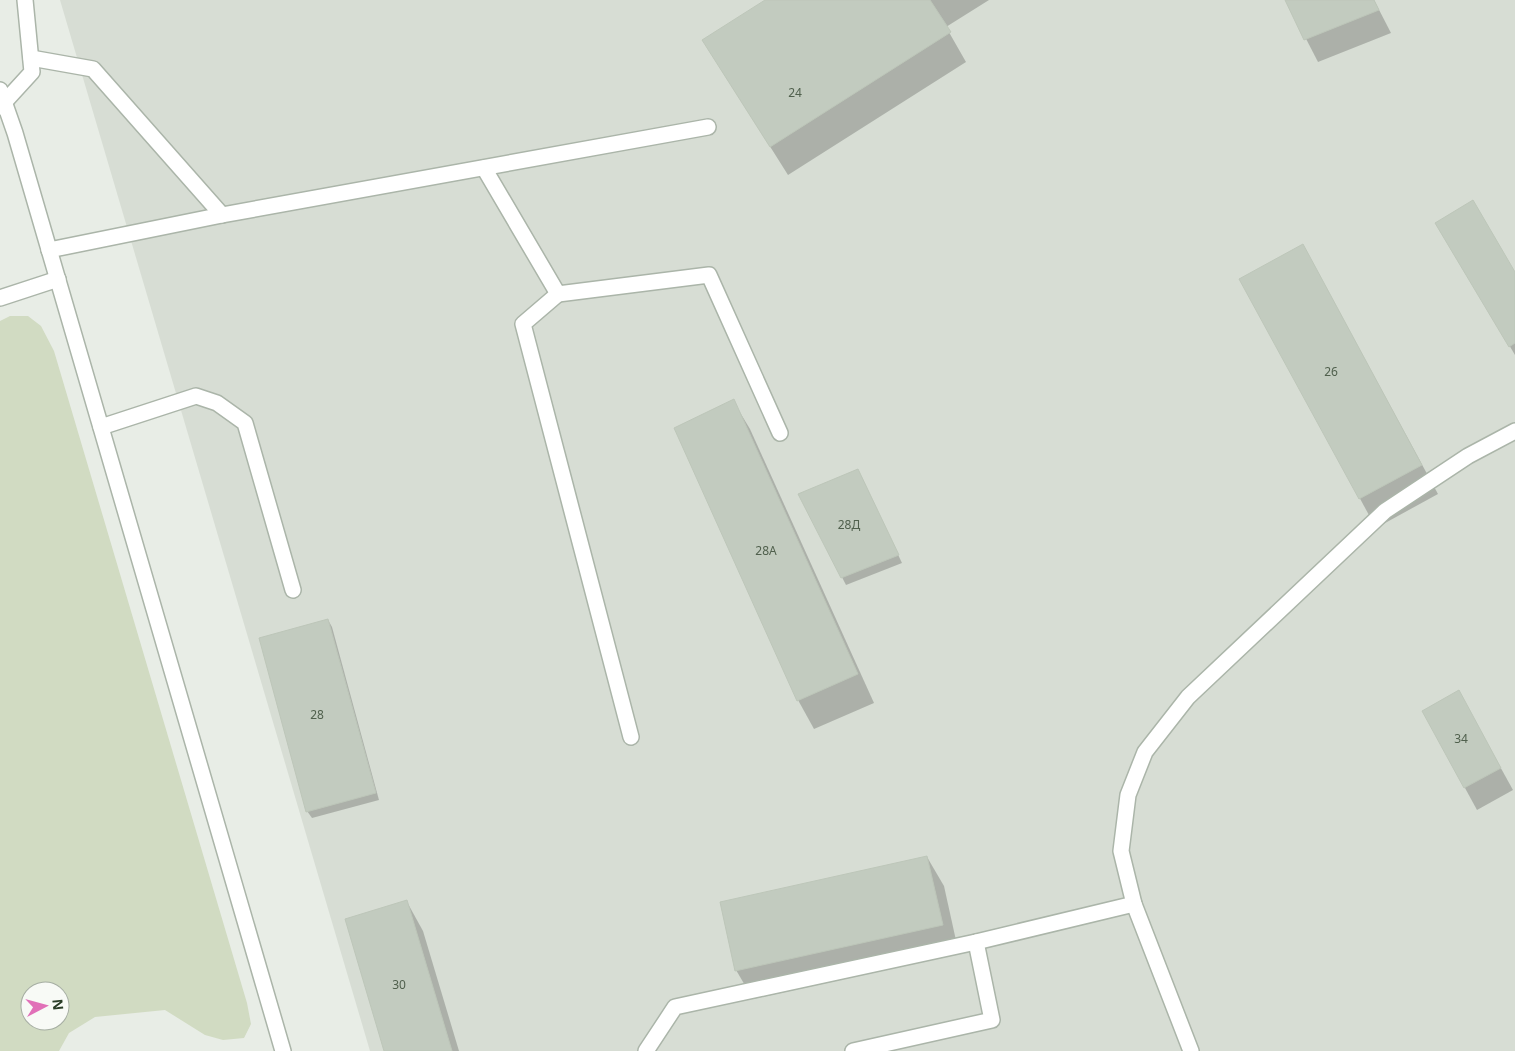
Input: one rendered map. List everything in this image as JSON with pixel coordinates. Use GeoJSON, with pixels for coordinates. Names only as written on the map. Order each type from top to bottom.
{"type":"FeatureCollection","features":[{"type":"Feature","properties":{"kind":"street"},"geometry":{"type":"LineString","coordinates":[[25,0],[32,72],[2,100],[15,133],[283,1051]]}},
{"type":"Feature","properties":{"kind":"street"},"geometry":{"type":"LineString","coordinates":[[31,58],[93,69],[222,215]]}},
{"type":"Feature","properties":{"kind":"street"},"geometry":{"type":"LineString","coordinates":[[49,250],[222,215],[708,127]]}},
{"type":"Feature","properties":{"kind":"street"},"geometry":{"type":"LineString","coordinates":[[484,168],[558,294]]}},
{"type":"Feature","properties":{"kind":"street"},"geometry":{"type":"LineString","coordinates":[[631,738],[523,324],[558,294],[709,275],[780,433]]}},
{"type":"Feature","properties":{"kind":"street"},"geometry":{"type":"LineString","coordinates":[[0,298],[58,280]]}},
{"type":"Feature","properties":{"kind":"street"},"geometry":{"type":"LineString","coordinates":[[101,427],[196,396],[217,403],[245,423],[293,590]]}},
{"type":"Feature","properties":{"kind":"street"},"geometry":{"type":"LineString","coordinates":[[1191,1051],[1134,904],[1121,851],[1128,795],[1145,752],[1188,697],[1385,511],[1468,456],[1515,431]]}},
{"type":"Feature","properties":{"kind":"street"},"geometry":{"type":"LineString","coordinates":[[646,1051],[674,1008],[976,942],[1134,904]]}},
{"type":"Feature","properties":{"kind":"street"},"geometry":{"type":"LineString","coordinates":[[853,1051],[992,1020],[976,942]]}},
{"type":"Feature","properties":{"kind":"shaded area"},"geometry":{"type":"Polygon","coordinates":[[[60,0],[1515,0],[1515,1051],[370,1051],[60,0]]]}},
{"type":"Feature","properties":{"kind":"green space"},"geometry":{"type":"Polygon","coordinates":[[[10,316],[28,316],[41,326],[54,351],[247,1003],[251,1024],[244,1038],[223,1040],[205,1035],[165,1010],[95,1017],[69,1033],[59,1051],[0,1051],[0,321],[10,316]]]}},
{"type":"Feature","properties":{"kind":"building"},"geometry":{"type":"Polygon","coordinates":[[[765,0],[930,0],[951,32],[770,147],[702,40],[765,0]]]}},
{"type":"Feature","properties":{"kind":"building"},"geometry":{"type":"Polygon","coordinates":[[[1285,0],[1374,0],[1379,10],[1304,40],[1285,0]]]}},
{"type":"Feature","properties":{"kind":"building"},"geometry":{"type":"Polygon","coordinates":[[[1473,200],[1515,272],[1515,343],[1509,347],[1435,223],[1473,200]]]}},
{"type":"Feature","properties":{"kind":"building"},"geometry":{"type":"Polygon","coordinates":[[[1303,244],[1422,465],[1359,499],[1239,279],[1303,244]]]}},
{"type":"Feature","properties":{"kind":"building"},"geometry":{"type":"Polygon","coordinates":[[[734,399],[858,674],[797,701],[674,428],[734,399]]]}},
{"type":"Feature","properties":{"kind":"building"},"geometry":{"type":"Polygon","coordinates":[[[858,469],[899,555],[841,578],[798,494],[858,469]]]}},
{"type":"Feature","properties":{"kind":"building"},"geometry":{"type":"Polygon","coordinates":[[[328,619],[376,793],[306,812],[259,638],[328,619]]]}},
{"type":"Feature","properties":{"kind":"building"},"geometry":{"type":"Polygon","coordinates":[[[1459,690],[1501,768],[1464,788],[1422,711],[1459,690]]]}},
{"type":"Feature","properties":{"kind":"building"},"geometry":{"type":"Polygon","coordinates":[[[927,856],[943,925],[735,971],[720,902],[927,856]]]}},
{"type":"Feature","properties":{"kind":"building"},"geometry":{"type":"Polygon","coordinates":[[[407,900],[452,1051],[384,1051],[345,919],[407,900]]]}}]}
